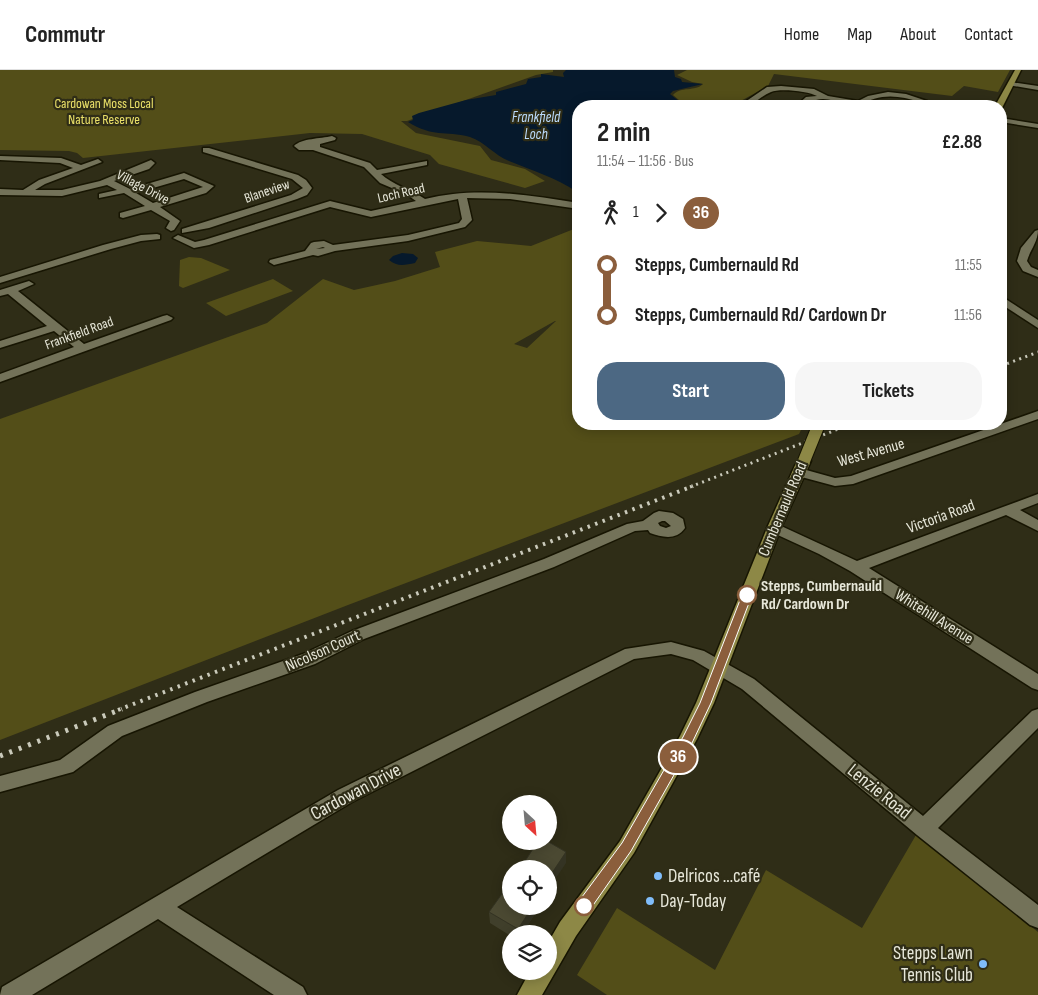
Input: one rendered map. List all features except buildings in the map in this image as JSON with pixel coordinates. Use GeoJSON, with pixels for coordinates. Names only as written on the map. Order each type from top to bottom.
{"type":"FeatureCollection","features":[{"type":"Feature","properties":{"kind":"main road"},"geometry":{"type":"LineString","coordinates":[[1001,100],[1018,70]]}},
{"type":"Feature","properties":{"kind":"main road","name":"Cumbernauld Road"},"geometry":{"type":"LineString","coordinates":[[557,949],[577,915],[626,847],[688,739],[706,703],[774,528],[817,430]]}},
{"type":"Feature","properties":{"kind":"main road"},"geometry":{"type":"LineString","coordinates":[[529,995],[538,980]]}},
{"type":"Feature","properties":{"kind":"street"},"geometry":{"type":"LineString","coordinates":[[1010,84],[1038,88]]}},
{"type":"Feature","properties":{"kind":"street"},"geometry":{"type":"LineString","coordinates":[[752,100],[770,88],[804,90],[839,100]]}},
{"type":"Feature","properties":{"kind":"street"},"geometry":{"type":"LineString","coordinates":[[864,100],[892,94],[910,100]]}},
{"type":"Feature","properties":{"kind":"street"},"geometry":{"type":"LineString","coordinates":[[921,100],[926,95]]}},
{"type":"Feature","properties":{"kind":"street"},"geometry":{"type":"LineString","coordinates":[[797,98],[808,100],[825,97]]}},
{"type":"Feature","properties":{"kind":"street"},"geometry":{"type":"LineString","coordinates":[[1007,123],[1038,126]]}},
{"type":"Feature","properties":{"kind":"street"},"geometry":{"type":"LineString","coordinates":[[332,138],[314,145],[366,165],[383,181],[409,192],[423,202]]}},
{"type":"Feature","properties":{"kind":"street","name":"Blaneview"},"geometry":{"type":"LineString","coordinates":[[181,235],[294,197],[304,193],[308,188],[304,182],[295,177],[206,150]]}},
{"type":"Feature","properties":{"kind":"street"},"geometry":{"type":"LineString","coordinates":[[0,158],[62,161],[81,168]]}},
{"type":"Feature","properties":{"kind":"street"},"geometry":{"type":"LineString","coordinates":[[376,173],[425,161],[434,165]]}},
{"type":"Feature","properties":{"kind":"street"},"geometry":{"type":"LineString","coordinates":[[24,193],[42,182],[98,162]]}},
{"type":"Feature","properties":{"kind":"street"},"geometry":{"type":"LineString","coordinates":[[104,182],[146,167],[151,163]]}},
{"type":"Feature","properties":{"kind":"street"},"geometry":{"type":"LineString","coordinates":[[102,196],[184,176],[210,186],[203,191],[123,216]]}},
{"type":"Feature","properties":{"kind":"street","name":"Village Drive"},"geometry":{"type":"LineString","coordinates":[[0,192],[62,193],[104,182],[127,191],[173,219],[175,221],[171,228]]}},
{"type":"Feature","properties":{"kind":"street","name":"Loch Road"},"geometry":{"type":"LineString","coordinates":[[181,235],[194,245],[206,243],[330,204],[337,204],[360,213],[372,214],[423,202],[462,196],[510,195],[572,205]]}},
{"type":"Feature","properties":{"kind":"street"},"geometry":{"type":"LineString","coordinates":[[274,262],[312,252],[310,248],[317,245],[327,245],[331,248],[408,238],[462,225],[467,220],[462,196]]}},
{"type":"Feature","properties":{"kind":"street"},"geometry":{"type":"LineString","coordinates":[[0,280],[124,242],[157,237],[166,240],[181,235],[180,229],[171,228],[160,231],[157,237]]}},
{"type":"Feature","properties":{"kind":"street"},"geometry":{"type":"LineString","coordinates":[[1038,233],[1026,248],[1022,261],[1027,269],[1038,274]]}},
{"type":"Feature","properties":{"kind":"street"},"geometry":{"type":"LineString","coordinates":[[5,292],[29,284]]}},
{"type":"Feature","properties":{"kind":"street"},"geometry":{"type":"LineString","coordinates":[[5,292],[82,348]]}},
{"type":"Feature","properties":{"kind":"street"},"geometry":{"type":"LineString","coordinates":[[1007,303],[1038,325]]}},
{"type":"Feature","properties":{"kind":"street","name":"Frankfield Road"},"geometry":{"type":"LineString","coordinates":[[0,378],[167,318]]}},
{"type":"Feature","properties":{"kind":"street"},"geometry":{"type":"LineString","coordinates":[[0,345],[54,327]]}},
{"type":"Feature","properties":{"kind":"street","name":"West Avenue"},"geometry":{"type":"LineString","coordinates":[[1007,426],[1038,415]]}},
{"type":"Feature","properties":{"kind":"street","name":"West Avenue"},"geometry":{"type":"LineString","coordinates":[[802,466],[835,482],[853,480],[995,430]]}},
{"type":"Feature","properties":{"kind":"street","name":"Victoria Road"},"geometry":{"type":"LineString","coordinates":[[856,568],[1038,498]]}},
{"type":"Feature","properties":{"kind":"street"},"geometry":{"type":"LineString","coordinates":[[1008,510],[1038,526]]}},
{"type":"Feature","properties":{"kind":"street","name":"Nicolson Court"},"geometry":{"type":"LineString","coordinates":[[0,784],[66,766],[115,731],[201,697],[309,659],[358,635],[549,563],[632,527],[650,525]]}},
{"type":"Feature","properties":{"kind":"street","name":"Whitehill Avenue"},"geometry":{"type":"LineString","coordinates":[[774,528],[824,550],[856,568],[1038,683]]}},
{"type":"Feature","properties":{"kind":"street","name":"Cardowan Drive"},"geometry":{"type":"LineString","coordinates":[[10,995],[345,796],[631,653],[671,648],[698,655],[718,668]]}},
{"type":"Feature","properties":{"kind":"street","name":"Lenzie Road"},"geometry":{"type":"LineString","coordinates":[[718,668],[748,684],[924,829],[1038,918]]}},
{"type":"Feature","properties":{"kind":"street"},"geometry":{"type":"LineString","coordinates":[[924,829],[1038,716]]}},
{"type":"Feature","properties":{"kind":"street"},"geometry":{"type":"LineString","coordinates":[[158,907],[295,995]]}},
{"type":"Feature","properties":{"kind":"green space","name":"Cardowan Moss Local Nature Reserve"},"geometry":{"type":"Polygon","coordinates":[[[0,70],[553,70],[553,72],[536,75],[407,121],[401,121],[416,133],[480,146],[491,160],[525,169],[545,181],[525,188],[439,164],[430,155],[362,134],[310,133],[83,158],[77,153],[69,151],[0,150],[0,70]]]}},
{"type":"Feature","properties":{"kind":"green space"},"geometry":{"type":"Polygon","coordinates":[[[687,70],[1010,70],[998,92],[964,86],[952,96],[774,74],[768,86],[742,100],[679,100],[673,95],[676,92],[696,88],[703,84],[692,82],[677,75],[687,70]]]}},
{"type":"Feature","properties":{"kind":"green space"},"geometry":{"type":"Polygon","coordinates":[[[572,230],[572,430],[801,430],[799,434],[348,605],[0,740],[0,419],[267,323],[323,279],[354,290],[395,281],[440,267],[435,252],[477,241],[531,246],[572,230]],[[555,321],[514,344],[527,348],[556,321],[555,321]]]}},
{"type":"Feature","properties":{"kind":"green space"},"geometry":{"type":"Polygon","coordinates":[[[189,257],[201,258],[230,270],[183,288],[179,286],[180,260],[189,257]]]}},
{"type":"Feature","properties":{"kind":"green space"},"geometry":{"type":"Polygon","coordinates":[[[273,279],[293,291],[226,316],[206,303],[273,279]]]}},
{"type":"Feature","properties":{"kind":"green space"},"geometry":{"type":"Polygon","coordinates":[[[916,835],[1038,932],[1038,995],[607,995],[577,975],[617,908],[715,970],[766,870],[862,928],[916,835]]]}},
{"type":"Feature","properties":{"kind":"water","name":"Frankfield Loch"},"geometry":{"type":"Polygon","coordinates":[[[566,70],[674,70],[675,77],[681,79],[682,82],[703,84],[673,91],[670,94],[678,100],[572,100],[572,189],[552,178],[504,158],[475,139],[461,135],[432,132],[408,122],[413,120],[412,116],[419,113],[466,100],[496,95],[496,92],[526,84],[528,79],[541,77],[541,74],[564,77],[563,73],[566,70]]]}},
{"type":"Feature","properties":{"kind":"water"},"geometry":{"type":"Polygon","coordinates":[[[402,253],[413,254],[418,258],[415,263],[404,265],[395,264],[389,260],[393,256],[402,253]]]}},
{"type":"Feature","properties":{"kind":"railway"},"geometry":{"type":"LineString","coordinates":[[1007,364],[1038,352]]}},
{"type":"Feature","properties":{"kind":"railway"},"geometry":{"type":"LineString","coordinates":[[690,487],[836,430]]}},
{"type":"Feature","properties":{"kind":"railway"},"geometry":{"type":"LineString","coordinates":[[118,710],[693,486]]}},
{"type":"Feature","properties":{"kind":"railway"},"geometry":{"type":"LineString","coordinates":[[0,756],[122,709]]}},
{"type":"Feature","properties":{"kind":"bus line","name":"36"},"geometry":{"type":"LineString","coordinates":[[584,906],[626,847],[688,739],[706,703],[747,595]]}},
{"type":"Feature","properties":{"kind":"place","name":"Stepps, Cumbernauld Rd/ Cardown Dr"},"geometry":{"type":"Point","coordinates":[747,595]}},
{"type":"Feature","properties":{"kind":"place","name":"Delricos …café"},"geometry":{"type":"Point","coordinates":[658,876]}},
{"type":"Feature","properties":{"kind":"place","name":"Day-Today"},"geometry":{"type":"Point","coordinates":[650,901]}},
{"type":"Feature","properties":{"kind":"place","name":"Stepps Lawn Tennis Club"},"geometry":{"type":"Point","coordinates":[983,964]}}]}
